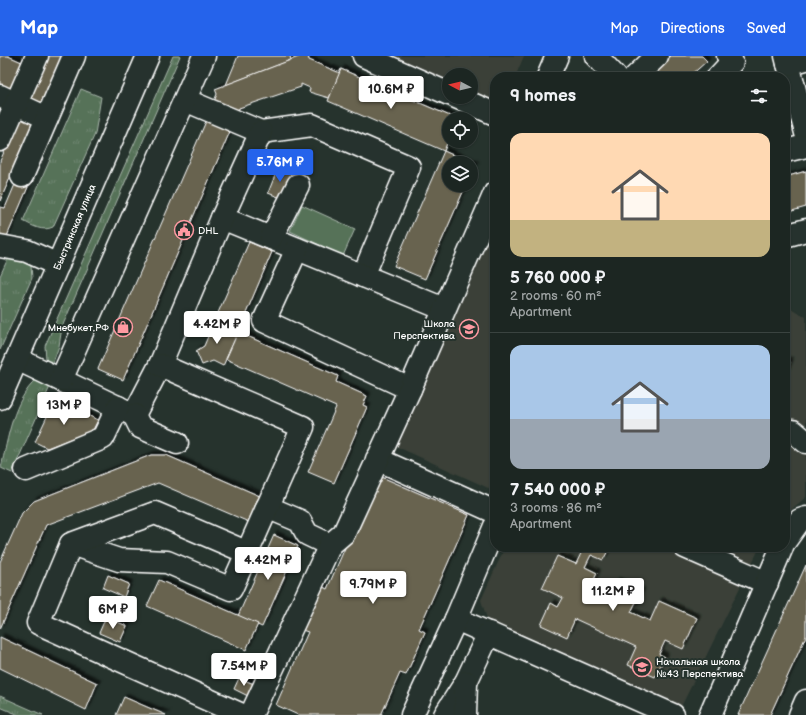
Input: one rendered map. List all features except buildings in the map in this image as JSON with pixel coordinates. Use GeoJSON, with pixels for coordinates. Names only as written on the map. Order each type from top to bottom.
{"type":"FeatureCollection","features":[{"type":"Feature","properties":{"kind":"main road"},"geometry":{"type":"LineString","coordinates":[[22,176],[74,56]]}},
{"type":"Feature","properties":{"kind":"main road","name":"Быстринская улица"},"geometry":{"type":"LineString","coordinates":[[0,398],[148,56]]}},
{"type":"Feature","properties":{"kind":"main road"},"geometry":{"type":"LineString","coordinates":[[61,380],[204,56]]}},
{"type":"Feature","properties":{"kind":"main road"},"geometry":{"type":"LineString","coordinates":[[364,56],[442,91]]}},
{"type":"Feature","properties":{"kind":"main road"},"geometry":{"type":"LineString","coordinates":[[596,56],[611,72]]}},
{"type":"Feature","properties":{"kind":"main road"},"geometry":{"type":"LineString","coordinates":[[640,72],[657,56]]}},
{"type":"Feature","properties":{"kind":"main road"},"geometry":{"type":"LineString","coordinates":[[723,72],[732,62],[728,56]]}},
{"type":"Feature","properties":{"kind":"main road"},"geometry":{"type":"LineString","coordinates":[[0,140],[8,100],[34,57]]}},
{"type":"Feature","properties":{"kind":"main road"},"geometry":{"type":"LineString","coordinates":[[793,60],[806,133]]}},
{"type":"Feature","properties":{"kind":"main road"},"geometry":{"type":"LineString","coordinates":[[8,100],[47,118]]}},
{"type":"Feature","properties":{"kind":"main road"},"geometry":{"type":"LineString","coordinates":[[185,100],[261,132],[312,125],[409,167],[363,276]]}},
{"type":"Feature","properties":{"kind":"main road"},"geometry":{"type":"LineString","coordinates":[[472,104],[490,112]]}},
{"type":"Feature","properties":{"kind":"main road"},"geometry":{"type":"LineString","coordinates":[[26,470],[103,438],[126,411],[160,365],[222,218],[261,132]]}},
{"type":"Feature","properties":{"kind":"main road"},"geometry":{"type":"LineString","coordinates":[[790,150],[806,146]]}},
{"type":"Feature","properties":{"kind":"main road"},"geometry":{"type":"LineString","coordinates":[[271,238],[298,185]]}},
{"type":"Feature","properties":{"kind":"main road"},"geometry":{"type":"LineString","coordinates":[[251,715],[330,545],[344,533],[410,389],[490,204]]}},
{"type":"Feature","properties":{"kind":"main road"},"geometry":{"type":"LineString","coordinates":[[222,218],[444,309]]}},
{"type":"Feature","properties":{"kind":"main road"},"geometry":{"type":"LineString","coordinates":[[790,235],[806,230]]}},
{"type":"Feature","properties":{"kind":"main road"},"geometry":{"type":"LineString","coordinates":[[0,246],[27,251],[58,265]]}},
{"type":"Feature","properties":{"kind":"main road"},"geometry":{"type":"LineString","coordinates":[[297,249],[264,321],[410,389]]}},
{"type":"Feature","properties":{"kind":"main road"},"geometry":{"type":"LineString","coordinates":[[17,359],[126,411],[140,427],[177,443]]}},
{"type":"Feature","properties":{"kind":"main road"},"geometry":{"type":"LineString","coordinates":[[71,544],[119,560],[167,562],[231,588],[266,506],[303,427],[160,365]]}},
{"type":"Feature","properties":{"kind":"main road"},"geometry":{"type":"LineString","coordinates":[[377,459],[490,510]]}},
{"type":"Feature","properties":{"kind":"main road"},"geometry":{"type":"LineString","coordinates":[[266,506],[300,521],[307,534],[330,545]]}},
{"type":"Feature","properties":{"kind":"main road"},"geometry":{"type":"LineString","coordinates":[[242,715],[38,622],[71,544],[155,513],[246,552]]}},
{"type":"Feature","properties":{"kind":"main road"},"geometry":{"type":"LineString","coordinates":[[790,534],[800,520],[806,518]]}},
{"type":"Feature","properties":{"kind":"main road"},"geometry":{"type":"LineString","coordinates":[[412,715],[456,619],[490,538]]}},
{"type":"Feature","properties":{"kind":"main road"},"geometry":{"type":"LineString","coordinates":[[696,552],[767,583]]}},
{"type":"Feature","properties":{"kind":"main road"},"geometry":{"type":"LineString","coordinates":[[710,715],[780,552]]}},
{"type":"Feature","properties":{"kind":"main road"},"geometry":{"type":"LineString","coordinates":[[456,619],[673,715]]}},
{"type":"Feature","properties":{"kind":"main road"},"geometry":{"type":"LineString","coordinates":[[445,715],[466,682],[489,633]]}},
{"type":"Feature","properties":{"kind":"main road"},"geometry":{"type":"LineString","coordinates":[[465,715],[466,682]]}},
{"type":"Feature","properties":{"kind":"main road"},"geometry":{"type":"LineString","coordinates":[[800,715],[806,701]]}},
{"type":"Feature","properties":{"kind":"shaded area"},"geometry":{"type":"Polygon","coordinates":[[[389,56],[524,56],[517,72],[490,72],[490,100],[478,94],[478,68],[442,68],[442,79],[389,56]]]}},
{"type":"Feature","properties":{"kind":"shaded area","name":"Школа Перспектива"},"geometry":{"type":"Polygon","coordinates":[[[490,225],[490,489],[393,445],[490,225]]]}},
{"type":"Feature","properties":{"kind":"shaded area"},"geometry":{"type":"Polygon","coordinates":[[[790,308],[806,317],[806,497],[790,511],[790,308]]]}},
{"type":"Feature","properties":{"kind":"shaded area","name":"Начальная школа №43 Перспектива"},"geometry":{"type":"Polygon","coordinates":[[[503,552],[758,552],[679,711],[488,622],[481,600],[503,552]]]}},
{"type":"Feature","properties":{"kind":"green space"},"geometry":{"type":"Polygon","coordinates":[[[173,56],[180,56],[62,327],[59,346],[52,365],[46,359],[45,346],[173,56]]]}},
{"type":"Feature","properties":{"kind":"green space"},"geometry":{"type":"Polygon","coordinates":[[[81,89],[101,97],[95,134],[53,227],[41,229],[23,221],[81,89]]]}},
{"type":"Feature","properties":{"kind":"green space"},"geometry":{"type":"Polygon","coordinates":[[[302,205],[355,229],[343,256],[290,231],[302,205]]]}},
{"type":"Feature","properties":{"kind":"green space"},"geometry":{"type":"Polygon","coordinates":[[[10,254],[25,260],[31,266],[32,278],[0,350],[0,276],[10,254]]]}},
{"type":"Feature","properties":{"kind":"green space"},"geometry":{"type":"Polygon","coordinates":[[[37,379],[52,382],[12,473],[1,468],[9,432],[22,398],[37,379]]]}},
{"type":"Feature","properties":{"kind":"green space"},"geometry":{"type":"Polygon","coordinates":[[[0,696],[43,715],[19,715],[0,707],[0,696]]]}},
{"type":"Feature","properties":{"kind":"place","name":"DHL"},"geometry":{"type":"Point","coordinates":[184,230]}},
{"type":"Feature","properties":{"kind":"place","name":"Мнебукет.РФ"},"geometry":{"type":"Point","coordinates":[123,327]}},
{"type":"Feature","properties":{"kind":"place","name":"Школа Перспектива"},"geometry":{"type":"Point","coordinates":[469,329]}},
{"type":"Feature","properties":{"kind":"place","name":"Начальная школа №43 Перспектива"},"geometry":{"type":"Point","coordinates":[642,667]}}]}
